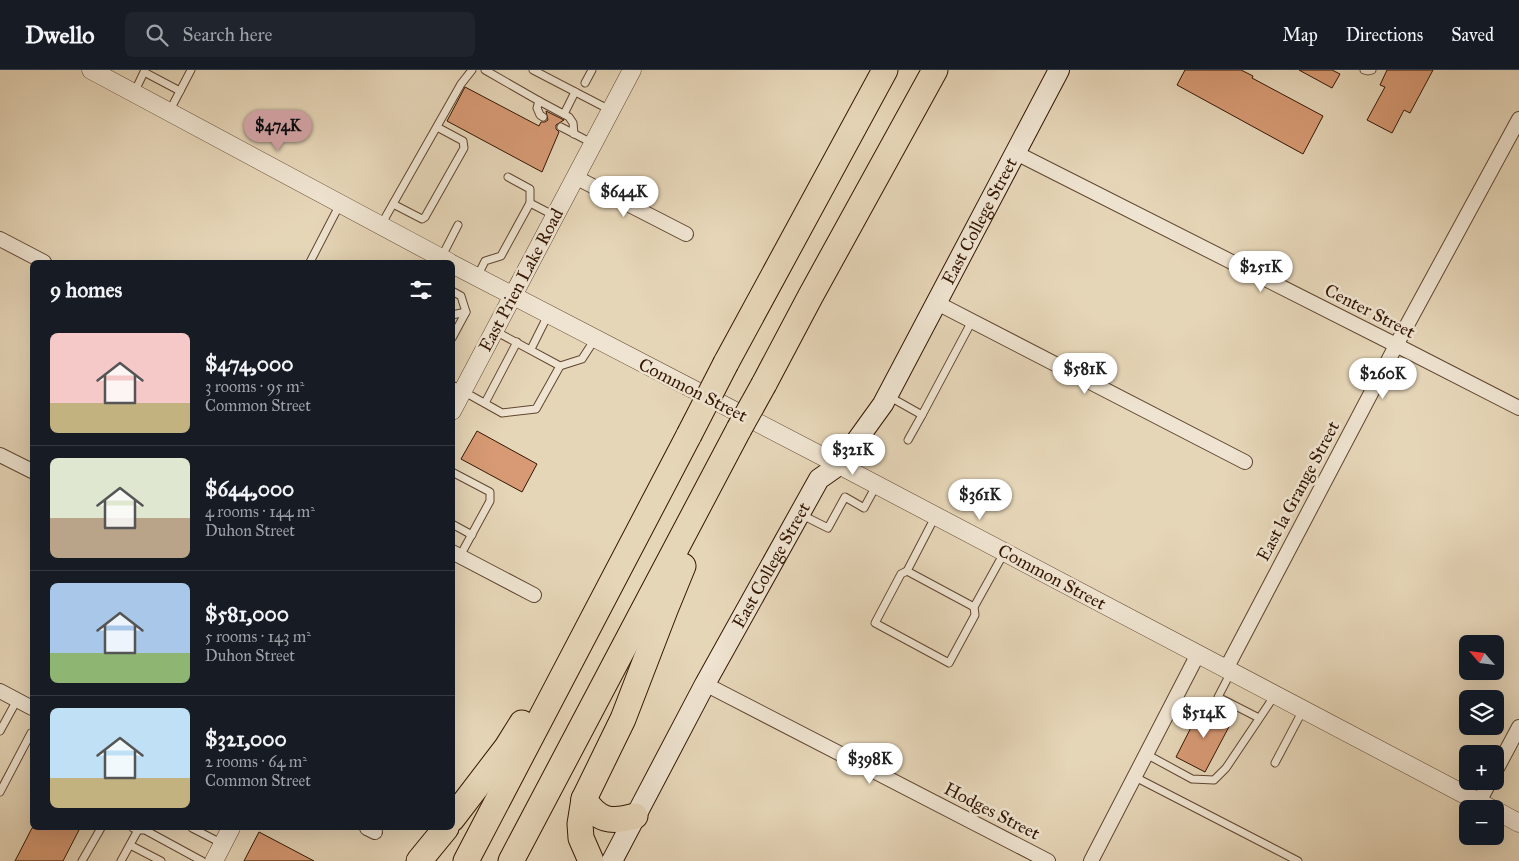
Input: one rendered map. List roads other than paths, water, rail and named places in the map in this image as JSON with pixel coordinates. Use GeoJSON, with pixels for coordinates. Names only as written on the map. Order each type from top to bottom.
{"type":"FeatureCollection","features":[{"type":"Feature","properties":{"kind":"highway"},"geometry":{"type":"LineString","coordinates":[[466,861],[726,363],[885,70]]}},
{"type":"Feature","properties":{"kind":"highway"},"geometry":{"type":"LineString","coordinates":[[511,861],[810,297],[935,70]]}},
{"type":"Feature","properties":{"kind":"highway"},"geometry":{"type":"LineString","coordinates":[[591,861],[581,838],[580,824],[584,799],[623,718],[664,610],[714,498],[724,458]]}},
{"type":"Feature","properties":{"kind":"highway"},"geometry":{"type":"LineString","coordinates":[[455,815],[507,747],[603,600]]}},
{"type":"Feature","properties":{"kind":"highway"},"geometry":{"type":"LineString","coordinates":[[584,799],[592,812],[606,819],[618,821],[635,816]]}},
{"type":"Feature","properties":{"kind":"highway"},"geometry":{"type":"LineString","coordinates":[[419,861],[444,830]]}},
{"type":"Feature","properties":{"kind":"main road","name":"East College Street"},"geometry":{"type":"LineString","coordinates":[[612,861],[705,684],[819,479],[839,465],[887,395],[1059,70]]}},
{"type":"Feature","properties":{"kind":"street","name":"Common Street"},"geometry":{"type":"LineString","coordinates":[[91,70],[440,259]]}},
{"type":"Feature","properties":{"kind":"street","name":"East Prien Lake Road"},"geometry":{"type":"LineString","coordinates":[[458,388],[494,331],[611,110],[629,71]]}},
{"type":"Feature","properties":{"kind":"street","name":"East la Grange Street"},"geometry":{"type":"LineString","coordinates":[[1229,670],[1396,345],[1519,119]]}},
{"type":"Feature","properties":{"kind":"street","name":"Center Street"},"geometry":{"type":"LineString","coordinates":[[1016,153],[1519,408]]}},
{"type":"Feature","properties":{"kind":"street"},"geometry":{"type":"LineString","coordinates":[[576,177],[686,234]]}},
{"type":"Feature","properties":{"kind":"street"},"geometry":{"type":"LineString","coordinates":[[0,239],[40,260]]}},
{"type":"Feature","properties":{"kind":"street","name":"Common Street"},"geometry":{"type":"LineString","coordinates":[[455,267],[839,465],[1476,800]]}},
{"type":"Feature","properties":{"kind":"street"},"geometry":{"type":"LineString","coordinates":[[937,303],[1246,462]]}},
{"type":"Feature","properties":{"kind":"street"},"geometry":{"type":"LineString","coordinates":[[0,455],[30,471]]}},
{"type":"Feature","properties":{"kind":"street"},"geometry":{"type":"LineString","coordinates":[[456,554],[534,595]]}},
{"type":"Feature","properties":{"kind":"street"},"geometry":{"type":"LineString","coordinates":[[1091,861],[1198,654]]}},
{"type":"Feature","properties":{"kind":"street","name":"Hodges Street"},"geometry":{"type":"LineString","coordinates":[[705,684],[1048,861]]}},
{"type":"Feature","properties":{"kind":"street"},"geometry":{"type":"LineString","coordinates":[[0,691],[30,707]]}},
{"type":"Feature","properties":{"kind":"street"},"geometry":{"type":"LineString","coordinates":[[1504,755],[1519,727]]}},
{"type":"Feature","properties":{"kind":"street","name":"Common Street"},"geometry":{"type":"LineString","coordinates":[[1504,815],[1519,823]]}},
{"type":"Feature","properties":{"kind":"street"},"geometry":{"type":"LineString","coordinates":[[214,861],[230,830]]}},
{"type":"Feature","properties":{"kind":"lane"},"geometry":{"type":"LineString","coordinates":[[169,112],[191,70]]}},
{"type":"Feature","properties":{"kind":"lane"},"geometry":{"type":"LineString","coordinates":[[381,226],[461,84],[472,70]]}},
{"type":"Feature","properties":{"kind":"lane"},"geometry":{"type":"LineString","coordinates":[[485,70],[569,117],[573,123],[574,134]]}},
{"type":"Feature","properties":{"kind":"lane"},"geometry":{"type":"LineString","coordinates":[[533,70],[611,110]]}},
{"type":"Feature","properties":{"kind":"lane"},"geometry":{"type":"LineString","coordinates":[[585,83],[592,70]]}},
{"type":"Feature","properties":{"kind":"lane"},"geometry":{"type":"LineString","coordinates":[[1364,70],[1372,70]]}},
{"type":"Feature","properties":{"kind":"lane"},"geometry":{"type":"LineString","coordinates":[[134,93],[144,72],[180,91]]}},
{"type":"Feature","properties":{"kind":"lane"},"geometry":{"type":"LineString","coordinates":[[564,114],[576,92]]}},
{"type":"Feature","properties":{"kind":"lane"},"geometry":{"type":"LineString","coordinates":[[539,101],[537,108],[540,115],[544,117]]}},
{"type":"Feature","properties":{"kind":"lane"},"geometry":{"type":"LineString","coordinates":[[393,204],[422,218],[426,217],[464,148],[464,141],[437,127]]}},
{"type":"Feature","properties":{"kind":"lane"},"geometry":{"type":"LineString","coordinates":[[561,127],[593,144]]}},
{"type":"Feature","properties":{"kind":"lane"},"geometry":{"type":"LineString","coordinates":[[477,278],[485,262],[501,256],[530,203],[530,188],[508,177]]}},
{"type":"Feature","properties":{"kind":"lane"},"geometry":{"type":"LineString","coordinates":[[530,203],[555,216]]}},
{"type":"Feature","properties":{"kind":"lane"},"geometry":{"type":"LineString","coordinates":[[311,260],[340,204]]}},
{"type":"Feature","properties":{"kind":"lane"},"geometry":{"type":"LineString","coordinates":[[440,259],[458,225]]}},
{"type":"Feature","properties":{"kind":"lane"},"geometry":{"type":"LineString","coordinates":[[455,293],[461,296],[466,312],[455,332]]}},
{"type":"Feature","properties":{"kind":"lane"},"geometry":{"type":"LineString","coordinates":[[455,297],[461,296]]}},
{"type":"Feature","properties":{"kind":"lane"},"geometry":{"type":"LineString","coordinates":[[455,314],[466,312]]}},
{"type":"Feature","properties":{"kind":"lane"},"geometry":{"type":"LineString","coordinates":[[531,349],[548,315]]}},
{"type":"Feature","properties":{"kind":"lane"},"geometry":{"type":"LineString","coordinates":[[908,440],[972,321]]}},
{"type":"Feature","properties":{"kind":"lane"},"geometry":{"type":"LineString","coordinates":[[494,331],[560,366]]}},
{"type":"Feature","properties":{"kind":"lane"},"geometry":{"type":"LineString","coordinates":[[458,388],[502,412],[536,409],[560,366],[582,359],[595,339]]}},
{"type":"Feature","properties":{"kind":"lane"},"geometry":{"type":"LineString","coordinates":[[485,403],[517,342]]}},
{"type":"Feature","properties":{"kind":"lane"},"geometry":{"type":"LineString","coordinates":[[887,395],[922,415]]}},
{"type":"Feature","properties":{"kind":"lane"},"geometry":{"type":"LineString","coordinates":[[455,474],[490,492],[490,502],[472,536],[456,554]]}},
{"type":"Feature","properties":{"kind":"lane"},"geometry":{"type":"LineString","coordinates":[[800,513],[828,528],[845,497],[864,508],[876,485]]}},
{"type":"Feature","properties":{"kind":"lane"},"geometry":{"type":"LineString","coordinates":[[936,516],[907,571],[901,574],[875,623],[949,663],[975,615],[974,607],[1004,552]]}},
{"type":"Feature","properties":{"kind":"lane"},"geometry":{"type":"LineString","coordinates":[[455,526],[472,536]]}},
{"type":"Feature","properties":{"kind":"lane"},"geometry":{"type":"LineString","coordinates":[[907,571],[974,607]]}},
{"type":"Feature","properties":{"kind":"lane"},"geometry":{"type":"LineString","coordinates":[[1229,670],[1218,697],[1259,718]]}},
{"type":"Feature","properties":{"kind":"lane"},"geometry":{"type":"LineString","coordinates":[[1146,754],[1192,780],[1214,780],[1226,768],[1275,695]]}},
{"type":"Feature","properties":{"kind":"lane"},"geometry":{"type":"LineString","coordinates":[[0,730],[17,700]]}},
{"type":"Feature","properties":{"kind":"lane"},"geometry":{"type":"LineString","coordinates":[[1275,763],[1303,710]]}},
{"type":"Feature","properties":{"kind":"lane"},"geometry":{"type":"LineString","coordinates":[[0,792],[30,736]]}},
{"type":"Feature","properties":{"kind":"lane"},"geometry":{"type":"LineString","coordinates":[[1135,777],[1298,861]]}},
{"type":"Feature","properties":{"kind":"lane"},"geometry":{"type":"LineString","coordinates":[[82,861],[100,830]]}},
{"type":"Feature","properties":{"kind":"lane"},"geometry":{"type":"LineString","coordinates":[[121,861],[136,830]]}},
{"type":"Feature","properties":{"kind":"lane"},"geometry":{"type":"LineString","coordinates":[[145,830],[202,861]]}},
{"type":"Feature","properties":{"kind":"lane"},"geometry":{"type":"LineString","coordinates":[[198,830],[223,844]]}},
{"type":"Feature","properties":{"kind":"lane"},"geometry":{"type":"LineString","coordinates":[[130,845],[161,861]]}}]}
